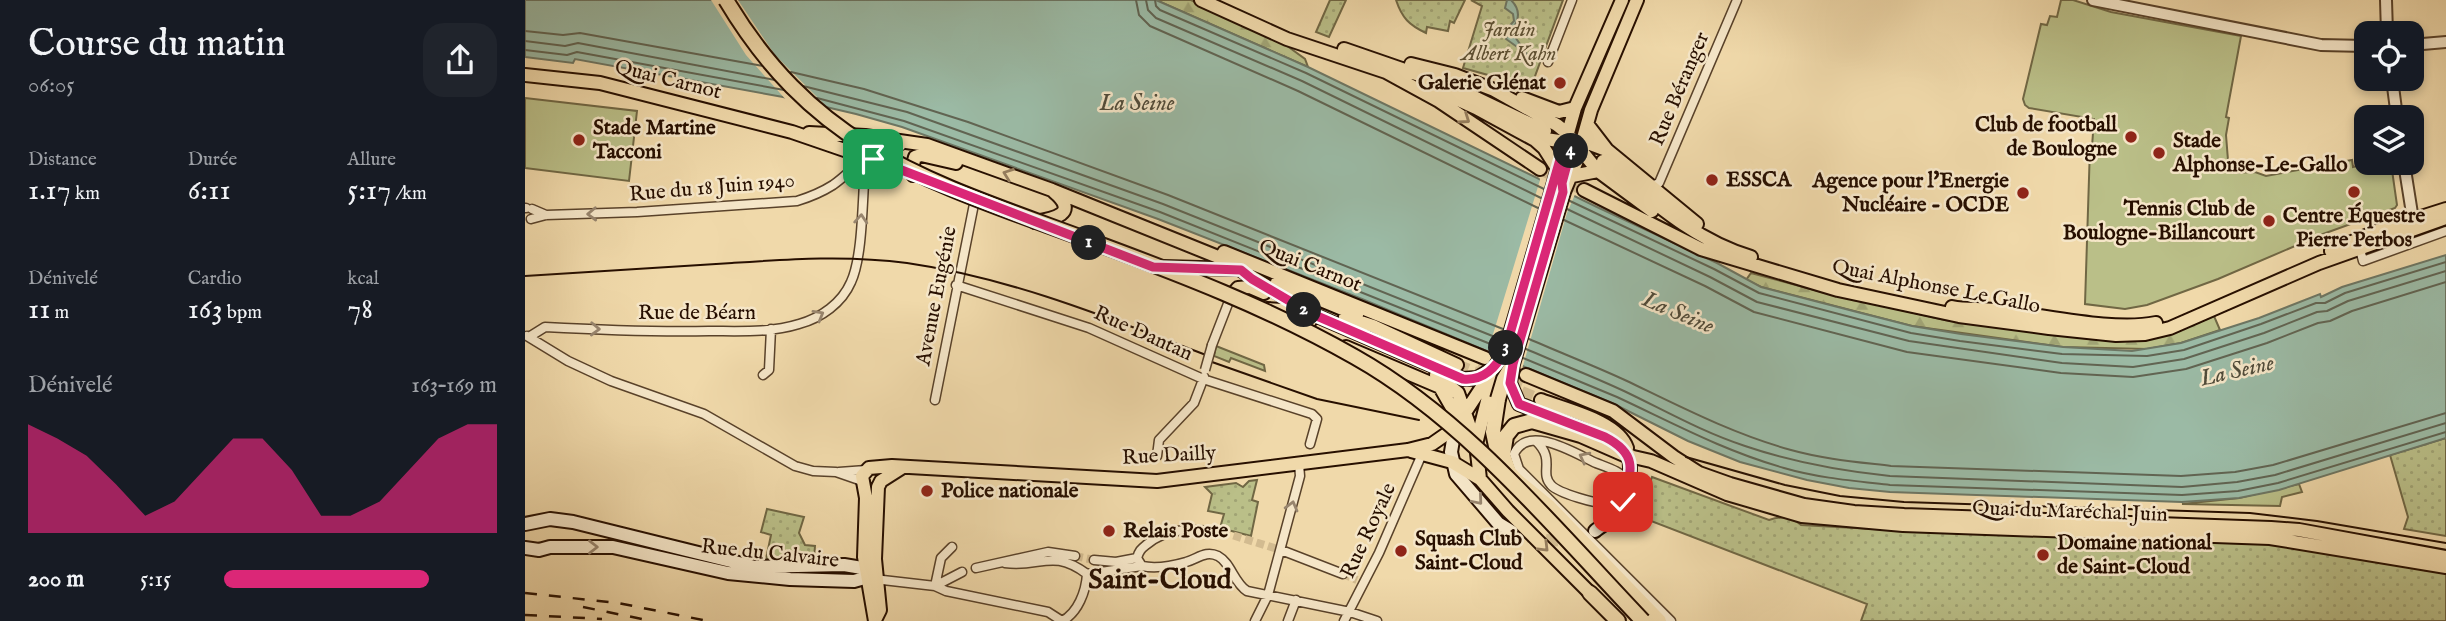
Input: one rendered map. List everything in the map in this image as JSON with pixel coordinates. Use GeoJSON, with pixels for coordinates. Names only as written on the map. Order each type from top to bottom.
{"type":"FeatureCollection","features":[{"type":"Feature","properties":{"kind":"highway"},"geometry":{"type":"LineString","coordinates":[[717,0],[750,52],[786,93],[818,122],[872,160],[951,198],[1179,282],[1251,312],[1298,334],[1374,379],[1420,413],[1479,463],[1632,621]]}},
{"type":"Feature","properties":{"kind":"highway"},"geometry":{"type":"LineString","coordinates":[[726,0],[757,47],[792,87],[824,116],[877,153],[954,191],[1243,300],[1302,327],[1379,372],[1446,423],[1485,457],[1643,621]]}},
{"type":"Feature","properties":{"kind":"highway"},"geometry":{"type":"LineString","coordinates":[[1513,364],[1498,399],[1493,422],[1493,440],[1505,474],[1577,536]]}},
{"type":"Feature","properties":{"kind":"highway"},"geometry":{"type":"LineString","coordinates":[[1629,456],[1592,439],[1532,421],[1514,426],[1506,436],[1503,455],[1509,472],[1549,507],[1659,621]]}},
{"type":"Feature","properties":{"kind":"highway"},"geometry":{"type":"LineString","coordinates":[[1590,593],[1618,621]]}},
{"type":"Feature","properties":{"kind":"main road"},"geometry":{"type":"LineString","coordinates":[[1201,0],[1287,39],[1451,86],[1545,131]]}},
{"type":"Feature","properties":{"kind":"main road"},"geometry":{"type":"LineString","coordinates":[[1220,0],[1426,85],[1517,129],[1542,146],[1557,170],[1558,189],[1513,364],[1510,383],[1519,404],[1605,437],[1629,456],[1651,461],[1695,481]]}},
{"type":"Feature","properties":{"kind":"main road"},"geometry":{"type":"LineString","coordinates":[[1572,176],[1575,108],[1622,0]]}},
{"type":"Feature","properties":{"kind":"main road"},"geometry":{"type":"LineString","coordinates":[[1557,170],[1587,124],[1637,0]]}},
{"type":"Feature","properties":{"kind":"main road"},"geometry":{"type":"LineString","coordinates":[[1511,531],[1497,523],[1456,474],[1451,452],[1455,428],[1505,351],[1562,183],[1584,107],[1597,75],[1603,46]]}},
{"type":"Feature","properties":{"kind":"main road"},"geometry":{"type":"LineString","coordinates":[[1385,67],[1413,65],[1455,75],[1508,98],[1600,159],[1650,187],[1735,256]]}},
{"type":"Feature","properties":{"kind":"main road"},"geometry":{"type":"LineString","coordinates":[[1385,67],[1540,169]]}},
{"type":"Feature","properties":{"kind":"main road","name":"Quai Carnot"},"geometry":{"type":"LineString","coordinates":[[528,75],[600,83],[792,132],[866,156],[1267,309],[1336,343],[1378,358],[1440,387],[1452,408],[1455,428]]}},
{"type":"Feature","properties":{"kind":"main road"},"geometry":{"type":"LineString","coordinates":[[1508,98],[1523,98],[1559,112],[1575,108]]}},
{"type":"Feature","properties":{"kind":"main road"},"geometry":{"type":"LineString","coordinates":[[1587,124],[1600,159],[1669,223],[1735,256]]}},
{"type":"Feature","properties":{"kind":"main road"},"geometry":{"type":"LineString","coordinates":[[1517,129],[1546,139],[1573,142]]}},
{"type":"Feature","properties":{"kind":"main road","name":"Quai Carnot"},"geometry":{"type":"LineString","coordinates":[[792,132],[908,141],[970,160],[1196,247],[1241,270],[1294,305],[1463,379],[1477,378],[1495,367]]}},
{"type":"Feature","properties":{"kind":"main road"},"geometry":{"type":"LineString","coordinates":[[913,175],[913,161],[921,155],[955,163],[970,160]]}},
{"type":"Feature","properties":{"kind":"main road"},"geometry":{"type":"LineString","coordinates":[[1558,189],[1572,176],[1600,159]]}},
{"type":"Feature","properties":{"kind":"main road"},"geometry":{"type":"LineString","coordinates":[[1034,222],[1063,214],[1063,201],[1052,190]]}},
{"type":"Feature","properties":{"kind":"main road","name":"Quai Alphonse Le Gallo"},"geometry":{"type":"LineString","coordinates":[[1584,190],[1701,249],[1735,256],[1838,290],[1959,316],[2143,326],[2168,320],[2377,231],[2446,218]]}},
{"type":"Feature","properties":{"kind":"main road","name":"Quai Alphonse Le Gallo"},"geometry":{"type":"LineString","coordinates":[[2067,323],[2116,335],[2145,334],[2170,328],[2319,263],[2359,258],[2414,224],[2446,209]]}},
{"type":"Feature","properties":{"kind":"main road","name":"Quai Carnot"},"geometry":{"type":"LineString","coordinates":[[1118,215],[1186,237],[1482,360],[1265,276],[1241,270],[1153,267]]}},
{"type":"Feature","properties":{"kind":"main road","name":"Quai Carnot"},"geometry":{"type":"LineString","coordinates":[[1252,279],[1291,297],[1373,326],[1458,365]]}},
{"type":"Feature","properties":{"kind":"main road"},"geometry":{"type":"LineString","coordinates":[[1231,296],[1238,288],[1250,287],[1294,305]]}},
{"type":"Feature","properties":{"kind":"main road","name":"Quai Carnot"},"geometry":{"type":"LineString","coordinates":[[1267,309],[1282,310],[1309,320],[1436,375],[1456,391],[1476,444]]}},
{"type":"Feature","properties":{"kind":"main road"},"geometry":{"type":"LineString","coordinates":[[1481,479],[1476,444],[1495,367]]}},
{"type":"Feature","properties":{"kind":"main road","name":"Quai du Maréchal Juin"},"geometry":{"type":"LineString","coordinates":[[2446,557],[2324,534],[2271,528],[1854,512],[1804,505],[1768,497],[1699,472],[1674,457],[1613,411],[1527,379],[1609,417],[1695,481],[1765,506],[1815,517],[1903,525],[2270,538],[2446,567]]}},
{"type":"Feature","properties":{"kind":"main road"},"geometry":{"type":"LineString","coordinates":[[1541,400],[1618,432],[1625,442],[1631,471],[1620,509],[1613,518],[1595,531]]}},
{"type":"Feature","properties":{"kind":"main road","name":"Rue Dailly"},"geometry":{"type":"LineString","coordinates":[[872,479],[892,466],[1157,481],[1408,450],[1434,443],[1455,428]]}},
{"type":"Feature","properties":{"kind":"main road"},"geometry":{"type":"LineString","coordinates":[[1408,450],[1453,462],[1481,479],[1508,511],[1590,593]]}},
{"type":"Feature","properties":{"kind":"main road"},"geometry":{"type":"LineString","coordinates":[[872,479],[864,557],[873,579],[870,601],[875,620]]}},
{"type":"Feature","properties":{"kind":"main road","name":"Rue du Calvaire"},"geometry":{"type":"LineString","coordinates":[[525,524],[549,519],[573,522],[755,567],[822,572],[860,581],[873,579]]}},
{"type":"Feature","properties":{"kind":"main road"},"geometry":{"type":"LineString","coordinates":[[538,521],[532,532],[539,550]]}},
{"type":"Feature","properties":{"kind":"main road","name":"Rue du Calvaire"},"geometry":{"type":"LineString","coordinates":[[525,548],[539,550],[549,547],[613,547],[728,573],[822,572]]}},
{"type":"Feature","properties":{"kind":"street"},"geometry":{"type":"LineString","coordinates":[[1548,62],[1572,0]]}},
{"type":"Feature","properties":{"kind":"street","name":"Rue Béranger"},"geometry":{"type":"LineString","coordinates":[[1650,187],[1658,183],[1737,0]]}},
{"type":"Feature","properties":{"kind":"street"},"geometry":{"type":"LineString","coordinates":[[2093,0],[2321,45],[2354,46]]}},
{"type":"Feature","properties":{"kind":"street"},"geometry":{"type":"LineString","coordinates":[[2386,0],[2386,21]]}},
{"type":"Feature","properties":{"kind":"street"},"geometry":{"type":"LineString","coordinates":[[2424,44],[2446,42]]}},
{"type":"Feature","properties":{"kind":"street"},"geometry":{"type":"LineString","coordinates":[[866,156],[892,146],[938,150]]}},
{"type":"Feature","properties":{"kind":"street","name":"Rue du 18 Juin 1940"},"geometry":{"type":"LineString","coordinates":[[531,219],[546,215],[797,201],[812,197],[833,185],[866,156]]}},
{"type":"Feature","properties":{"kind":"street","name":"Rue de Béarn"},"geometry":{"type":"LineString","coordinates":[[527,336],[545,327],[747,332],[799,325],[826,312],[841,299],[852,282],[858,258],[866,156]]}},
{"type":"Feature","properties":{"kind":"street"},"geometry":{"type":"LineString","coordinates":[[2406,175],[2414,224]]}},
{"type":"Feature","properties":{"kind":"street","name":"Avenue Eugénie"},"geometry":{"type":"LineString","coordinates":[[935,400],[975,199]]}},
{"type":"Feature","properties":{"kind":"street","name":"Rue du 18 Juin 1940"},"geometry":{"type":"LineString","coordinates":[[528,208],[546,215]]}},
{"type":"Feature","properties":{"kind":"street"},"geometry":{"type":"LineString","coordinates":[[2359,258],[2446,231]]}},
{"type":"Feature","properties":{"kind":"street","name":"Rue Dantan"},"geometry":{"type":"LineString","coordinates":[[956,285],[1089,328],[1315,416],[1317,419],[1310,444]]}},
{"type":"Feature","properties":{"kind":"street"},"geometry":{"type":"LineString","coordinates":[[1157,456],[1160,440],[1194,403],[1231,296]]}},
{"type":"Feature","properties":{"kind":"street"},"geometry":{"type":"LineString","coordinates":[[763,375],[769,370],[771,329]]}},
{"type":"Feature","properties":{"kind":"street"},"geometry":{"type":"LineString","coordinates":[[527,336],[568,361],[611,381],[704,414],[795,466],[872,479]]}},
{"type":"Feature","properties":{"kind":"street"},"geometry":{"type":"LineString","coordinates":[[1536,441],[1546,451],[1546,477],[1554,488],[1600,503],[1609,502],[1627,486],[1620,473],[1559,444],[1536,441],[1528,441],[1517,447],[1514,454],[1519,469],[1671,621]]}},
{"type":"Feature","properties":{"kind":"street","name":"Rue Royale"},"geometry":{"type":"LineString","coordinates":[[1344,621],[1422,454]]}},
{"type":"Feature","properties":{"kind":"street"},"geometry":{"type":"LineString","coordinates":[[1255,621],[1268,596],[1300,476],[1299,464]]}},
{"type":"Feature","properties":{"kind":"street"},"geometry":{"type":"LineString","coordinates":[[1140,562],[1139,551],[1157,535],[1189,529],[1221,532]]}},
{"type":"Feature","properties":{"kind":"street"},"geometry":{"type":"LineString","coordinates":[[935,586],[941,558],[952,547]]}},
{"type":"Feature","properties":{"kind":"street"},"geometry":{"type":"LineString","coordinates":[[1280,550],[1343,574]]}},
{"type":"Feature","properties":{"kind":"street"},"geometry":{"type":"LineString","coordinates":[[977,568],[1048,552],[1075,556]]}},
{"type":"Feature","properties":{"kind":"street"},"geometry":{"type":"LineString","coordinates":[[1094,560],[1113,563],[1140,562],[1157,568],[1191,561],[1202,554],[1216,556],[1223,561],[1243,588],[1268,596],[1350,612],[1377,621]]}},
{"type":"Feature","properties":{"kind":"street"},"geometry":{"type":"LineString","coordinates":[[1005,563],[1022,565],[1054,559],[1073,564],[1087,574],[1140,562]]}},
{"type":"Feature","properties":{"kind":"street"},"geometry":{"type":"LineString","coordinates":[[935,586],[962,572]]}},
{"type":"Feature","properties":{"kind":"street"},"geometry":{"type":"LineString","coordinates":[[873,579],[935,586],[946,591],[1048,612],[1062,621],[1072,614],[1081,598],[1087,574]]}},
{"type":"Feature","properties":{"kind":"street"},"geometry":{"type":"LineString","coordinates":[[1590,593],[1612,621]]}},
{"type":"Feature","properties":{"kind":"street"},"geometry":{"type":"LineString","coordinates":[[1288,621],[1296,600]]}},
{"type":"Feature","properties":{"kind":"green space"},"geometry":{"type":"Polygon","coordinates":[[[1156,0],[1191,0],[1279,40],[1305,59],[1308,67],[1156,0]]]}},
{"type":"Feature","properties":{"kind":"green space"},"geometry":{"type":"Polygon","coordinates":[[[1330,0],[1346,0],[1329,37],[1316,32],[1330,0]]]}},
{"type":"Feature","properties":{"kind":"green space","name":"Jardin Albert Kahn"},"geometry":{"type":"Polygon","coordinates":[[[1396,0],[1465,0],[1454,23],[1450,21],[1448,31],[1427,27],[1426,33],[1407,20],[1396,0]]]}},
{"type":"Feature","properties":{"kind":"green space","name":"Jardin Albert Kahn"},"geometry":{"type":"Polygon","coordinates":[[[1471,0],[1563,0],[1531,87],[1463,68],[1482,6],[1471,0]]]}},
{"type":"Feature","properties":{"kind":"green space","name":"Stade Alphonse-Le-Gallo"},"geometry":{"type":"Polygon","coordinates":[[[2061,0],[2073,0],[2111,12],[2241,36],[2226,117],[2229,118],[2226,135],[2229,173],[2255,172],[2266,176],[2352,160],[2354,175],[2393,175],[2397,205],[2218,279],[2147,305],[2125,309],[2085,304],[2090,147],[2094,119],[2029,108],[2023,99],[2041,24],[2047,25],[2050,16],[2057,17],[2061,0]]]}},
{"type":"Feature","properties":{"kind":"green space","name":"Stade Martine Tacconi"},"geometry":{"type":"Polygon","coordinates":[[[525,98],[637,111],[629,181],[525,168],[525,98]]]}},
{"type":"Feature","properties":{"kind":"green space"},"geometry":{"type":"Polygon","coordinates":[[[1751,273],[1945,320],[2004,328],[2185,328],[2214,316],[2220,330],[2181,343],[2147,349],[2063,347],[1912,326],[1761,287],[1746,280],[1751,273]]]}},
{"type":"Feature","properties":{"kind":"green space"},"geometry":{"type":"Polygon","coordinates":[[[1216,346],[1264,365],[1265,371],[1231,358],[1229,362],[1214,356],[1216,346]]]}},
{"type":"Feature","properties":{"kind":"green space"},"geometry":{"type":"Polygon","coordinates":[[[2446,438],[2446,536],[2404,529],[2408,517],[2390,455],[2446,438]]]}},
{"type":"Feature","properties":{"kind":"green space","name":"Domaine national de Saint-Cloud"},"geometry":{"type":"Polygon","coordinates":[[[1652,477],[1769,520],[1786,518],[1801,525],[2260,539],[2446,573],[2446,621],[1861,621],[1867,604],[1638,516],[1652,477]]]}},
{"type":"Feature","properties":{"kind":"green space"},"geometry":{"type":"Polygon","coordinates":[[[1257,480],[1252,500],[1258,502],[1251,536],[1220,528],[1224,514],[1208,511],[1212,494],[1205,487],[1236,483],[1243,487],[1249,481],[1257,480]]]}},
{"type":"Feature","properties":{"kind":"green space"},"geometry":{"type":"Polygon","coordinates":[[[2299,484],[2302,492],[2282,497],[2280,506],[2182,504],[2239,498],[2299,484]]]}},
{"type":"Feature","properties":{"kind":"green space"},"geometry":{"type":"Polygon","coordinates":[[[767,509],[804,517],[799,533],[805,545],[815,546],[814,559],[766,559],[771,535],[761,532],[767,509]]]}},
{"type":"Feature","properties":{"kind":"water","name":"La Seine"},"geometry":{"type":"Polygon","coordinates":[[[525,0],[1156,0],[1308,67],[1717,263],[1761,287],[1912,326],[1961,334],[2063,347],[2132,351],[2181,343],[2259,318],[2320,294],[2321,297],[2342,287],[2446,255],[2446,438],[2279,490],[2239,498],[2182,502],[1890,492],[1807,480],[1740,462],[1688,441],[1614,404],[1362,299],[1158,219],[902,127],[783,97],[575,59],[573,63],[525,57],[525,0]]]}},
{"type":"Feature","properties":{"kind":"water"},"geometry":{"type":"Polygon","coordinates":[[[1507,0],[1511,0],[1518,11],[1518,19],[1511,31],[1531,60],[1530,66],[1525,64],[1520,49],[1506,39],[1508,34],[1502,34],[1514,21],[1513,14],[1505,8],[1507,0]]]}},
{"type":"Feature","properties":{"kind":"pier"},"geometry":{"type":"Polygon","coordinates":[[[711,0],[738,0],[775,55],[832,112],[788,102],[746,55],[711,0]]]}},
{"type":"Feature","properties":{"kind":"pier"},"geometry":{"type":"Polygon","coordinates":[[[1539,175],[1576,192],[1567,213],[1522,369],[1487,354],[1540,180],[1539,175]]]}},
{"type":"Feature","properties":{"kind":"tunnel"},"geometry":{"type":"LineString","coordinates":[[1540,169],[1584,190]]}},
{"type":"Feature","properties":{"kind":"tunnel"},"geometry":{"type":"LineString","coordinates":[[1479,363],[1528,383]]}},
{"type":"Feature","properties":{"kind":"tunnel"},"geometry":{"type":"LineString","coordinates":[[1457,365],[1489,378]]}},
{"type":"Feature","properties":{"kind":"tunnel"},"geometry":{"type":"LineString","coordinates":[[1505,385],[1541,400]]}},
{"type":"Feature","properties":{"kind":"tunnel"},"geometry":{"type":"LineString","coordinates":[[1511,531],[1544,540],[1563,540],[1595,531]]}},
{"type":"Feature","properties":{"kind":"tunnel"},"geometry":{"type":"LineString","coordinates":[[1222,532],[1281,550]]}},
{"type":"Feature","properties":{"kind":"tunnel"},"geometry":{"type":"LineString","coordinates":[[1075,556],[1094,560]]}},
{"type":"Feature","properties":{"kind":"tunnel"},"geometry":{"type":"LineString","coordinates":[[1343,574],[1357,580]]}},
{"type":"Feature","properties":{"kind":"tram line"},"geometry":{"type":"LineString","coordinates":[[525,276],[798,259],[841,258],[907,263],[984,278],[1022,289],[1206,355]]}},
{"type":"Feature","properties":{"kind":"tram line"},"geometry":{"type":"LineString","coordinates":[[1212,362],[1317,399],[1419,420]]}},
{"type":"Feature","properties":{"kind":"tram line"},"geometry":{"type":"LineString","coordinates":[[1686,457],[1785,485],[1840,496],[1904,502],[2250,513],[2317,521],[2446,543]]}},
{"type":"Feature","properties":{"kind":"railway"},"geometry":{"type":"LineString","coordinates":[[525,593],[618,603],[708,621]]}},
{"type":"Feature","properties":{"kind":"railway"},"geometry":{"type":"LineString","coordinates":[[583,607],[652,621]]}},
{"type":"Feature","properties":{"kind":"railway"},"geometry":{"type":"LineString","coordinates":[[525,615],[602,619]]}},
{"type":"Feature","properties":{"kind":"place","name":"Galerie Glénat"},"geometry":{"type":"Point","coordinates":[1560,83]}},
{"type":"Feature","properties":{"kind":"place","name":"Club de football de Boulogne"},"geometry":{"type":"Point","coordinates":[2131,137]}},
{"type":"Feature","properties":{"kind":"place","name":"Stade Martine Tacconi"},"geometry":{"type":"Point","coordinates":[579,140]}},
{"type":"Feature","properties":{"kind":"place","name":"Stade Alphonse-Le-Gallo"},"geometry":{"type":"Point","coordinates":[2159,153]}},
{"type":"Feature","properties":{"kind":"place","name":"ESSCA"},"geometry":{"type":"Point","coordinates":[1712,180]}},
{"type":"Feature","properties":{"kind":"place","name":"Centre Équestre Pierre Perbos"},"geometry":{"type":"Point","coordinates":[2354,192]}},
{"type":"Feature","properties":{"kind":"place","name":"Agence pour l'Energie Nucléaire - OCDE"},"geometry":{"type":"Point","coordinates":[2023,193]}},
{"type":"Feature","properties":{"kind":"place","name":"Tennis Club de Boulogne-Billancourt"},"geometry":{"type":"Point","coordinates":[2269,221]}},
{"type":"Feature","properties":{"kind":"place","name":"Police nationale"},"geometry":{"type":"Point","coordinates":[927,491]}},
{"type":"Feature","properties":{"kind":"place","name":"Relais Poste"},"geometry":{"type":"Point","coordinates":[1109,531]}},
{"type":"Feature","properties":{"kind":"place","name":"Squash Club Saint-Cloud"},"geometry":{"type":"Point","coordinates":[1401,551]}},
{"type":"Feature","properties":{"kind":"place","name":"Domaine national de Saint-Cloud"},"geometry":{"type":"Point","coordinates":[2043,555]}},
{"type":"Feature","properties":{"kind":"district","name":"Saint-Cloud"},"geometry":{"type":"Point","coordinates":[1160,580]}},
{"type":"Feature","properties":{"kind":"route"},"geometry":{"type":"LineString","coordinates":[[873,159],[1153,267],[1241,270],[1310,313],[1463,379],[1471,380],[1481,377],[1495,367],[1505,351],[1565,142],[1573,142],[1562,183],[1563,192],[1513,364],[1510,383],[1519,404],[1605,437],[1629,456],[1631,471],[1623,502]]}}]}
